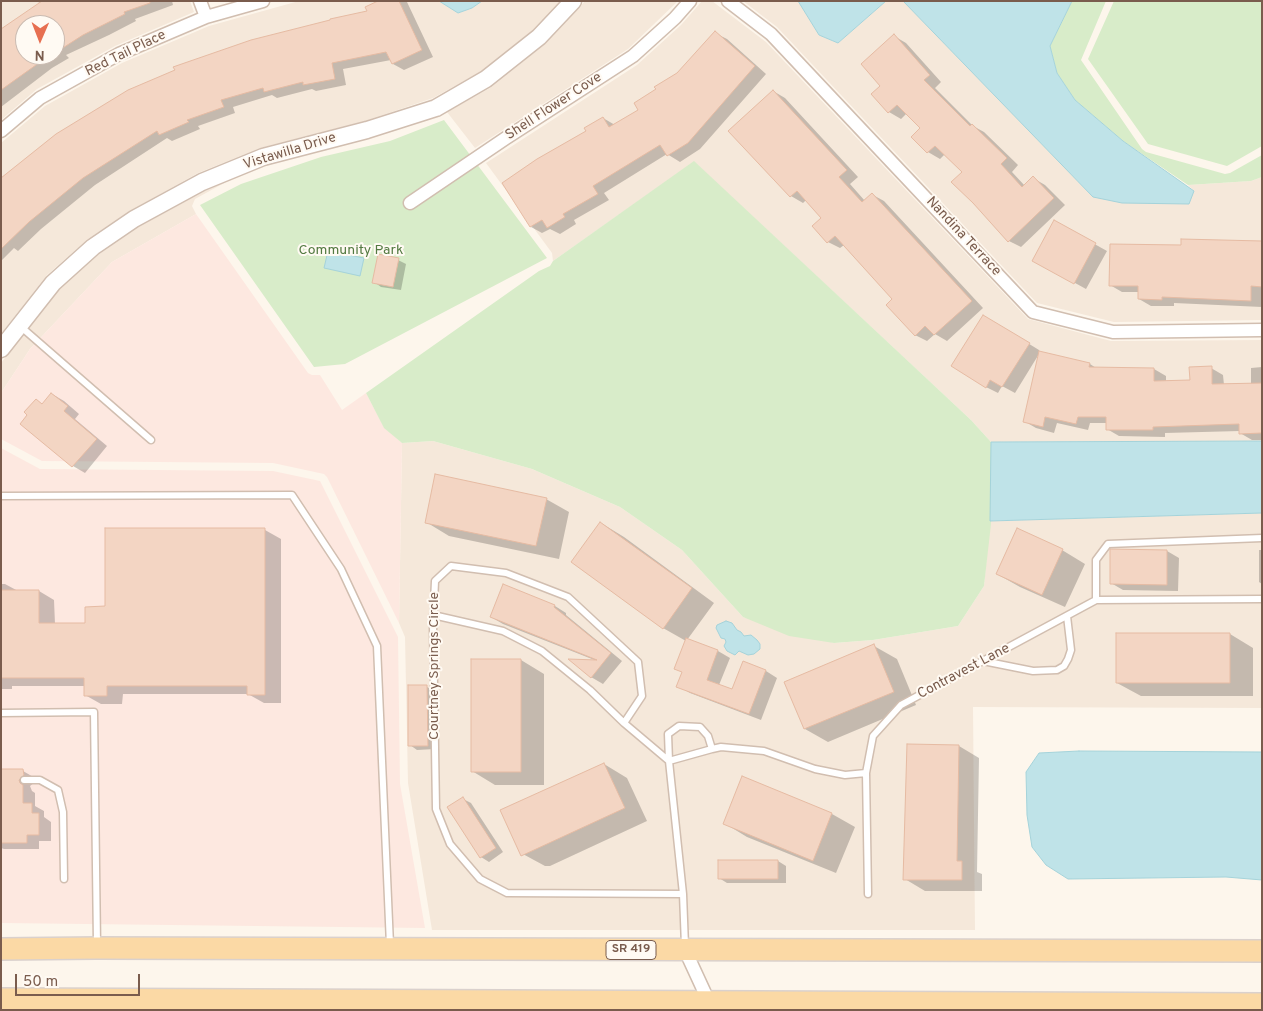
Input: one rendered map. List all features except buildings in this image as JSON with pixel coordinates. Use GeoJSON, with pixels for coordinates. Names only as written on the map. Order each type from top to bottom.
{"type":"FeatureCollection","features":[{"type":"Feature","properties":{"kind":"main road","name":"SR 419"},"geometry":{"type":"LineString","coordinates":[[1,949],[1262,951]]}},
{"type":"Feature","properties":{"kind":"main road"},"geometry":{"type":"LineString","coordinates":[[1,999],[709,1006],[1262,1004]]}},
{"type":"Feature","properties":{"kind":"street"},"geometry":{"type":"LineString","coordinates":[[200,1],[206,17]]}},
{"type":"Feature","properties":{"kind":"street","name":"Red Tail Place"},"geometry":{"type":"LineString","coordinates":[[1,131],[40,98],[119,54],[206,17],[263,1]]}},
{"type":"Feature","properties":{"kind":"street","name":"Vistawilla Drive"},"geometry":{"type":"LineString","coordinates":[[1,349],[53,283],[93,247],[134,219],[202,182],[262,157],[367,130],[436,108],[486,79],[539,37],[573,1]]}},
{"type":"Feature","properties":{"kind":"street","name":"Shell Flower Cove"},"geometry":{"type":"LineString","coordinates":[[410,203],[633,56],[675,18],[690,1]]}},
{"type":"Feature","properties":{"kind":"street","name":"Nandina Terrace"},"geometry":{"type":"LineString","coordinates":[[728,1],[771,34],[1033,312],[1113,332],[1262,330]]}},
{"type":"Feature","properties":{"kind":"street"},"geometry":{"type":"LineString","coordinates":[[685,950],[709,1006]]}},
{"type":"Feature","properties":{"kind":"lane"},"geometry":{"type":"LineString","coordinates":[[20,326],[151,440]]}},
{"type":"Feature","properties":{"kind":"lane"},"geometry":{"type":"LineString","coordinates":[[1,496],[292,495],[341,569],[377,646],[390,949]]}},
{"type":"Feature","properties":{"kind":"lane"},"geometry":{"type":"LineString","coordinates":[[1096,600],[1096,560],[1108,544],[1262,538]]}},
{"type":"Feature","properties":{"kind":"lane","name":"Courtney Springs Circle"},"geometry":{"type":"LineString","coordinates":[[624,723],[642,696],[638,662],[568,597],[506,572],[451,566],[435,581],[436,809],[450,844],[480,880],[507,893],[682,894]]}},
{"type":"Feature","properties":{"kind":"lane","name":"Contravest Lane"},"geometry":{"type":"LineString","coordinates":[[868,894],[866,773],[873,736],[901,705],[1096,600],[1262,599]]}},
{"type":"Feature","properties":{"kind":"lane"},"geometry":{"type":"LineString","coordinates":[[434,615],[503,630],[542,651],[590,690],[624,723],[669,761]]}},
{"type":"Feature","properties":{"kind":"lane"},"geometry":{"type":"LineString","coordinates":[[984,661],[1033,671],[1057,670],[1064,666],[1071,650],[1067,616]]}},
{"type":"Feature","properties":{"kind":"lane"},"geometry":{"type":"LineString","coordinates":[[1,713],[94,712],[97,948]]}},
{"type":"Feature","properties":{"kind":"lane"},"geometry":{"type":"LineString","coordinates":[[685,950],[668,734],[679,726],[700,727],[708,736],[712,750]]}},
{"type":"Feature","properties":{"kind":"lane"},"geometry":{"type":"LineString","coordinates":[[669,761],[722,747],[764,751],[815,769],[845,775],[866,773]]}},
{"type":"Feature","properties":{"kind":"lane"},"geometry":{"type":"LineString","coordinates":[[24,780],[40,780],[58,790],[63,812],[64,878]]}},
{"type":"Feature","properties":{"kind":"shaded area"},"geometry":{"type":"Polygon","coordinates":[[[1,1],[190,1],[194,12],[115,46],[37,89],[1,120],[1,1]]]}},
{"type":"Feature","properties":{"kind":"shaded area"},"geometry":{"type":"Polygon","coordinates":[[[299,1],[439,1],[458,13],[472,8],[482,1],[561,1],[534,30],[482,71],[433,98],[365,121],[260,148],[198,173],[130,211],[88,239],[47,275],[1,334],[1,143],[45,106],[122,63],[209,26],[299,1]]]}},
{"type":"Feature","properties":{"kind":"shaded area"},"geometry":{"type":"Polygon","coordinates":[[[585,1],[678,1],[628,49],[475,148],[447,112],[490,88],[544,45],[585,1]]]}},
{"type":"Feature","properties":{"kind":"shaded area"},"geometry":{"type":"Polygon","coordinates":[[[702,1],[712,1],[766,42],[1028,319],[1111,341],[1262,340],[1262,441],[991,442],[971,420],[694,162],[553,261],[552,253],[486,163],[637,65],[681,25],[702,1]]]}},
{"type":"Feature","properties":{"kind":"shaded area"},"geometry":{"type":"Polygon","coordinates":[[[743,1],[798,1],[819,35],[838,43],[886,1],[903,1],[1093,197],[1194,191],[1188,185],[1251,181],[1262,177],[1262,320],[1114,322],[1037,303],[777,27],[743,1]]]}},
{"type":"Feature","properties":{"kind":"shaded area"},"geometry":{"type":"Polygon","coordinates":[[[226,182],[195,199],[192,206],[196,214],[112,262],[30,349],[1,393],[1,363],[58,290],[98,255],[138,227],[205,191],[226,182]]]}},
{"type":"Feature","properties":{"kind":"shaded area"},"geometry":{"type":"Polygon","coordinates":[[[196,214],[308,373],[320,375],[342,410],[366,393],[384,427],[402,443],[399,623],[324,474],[273,463],[42,461],[1,439],[1,393],[30,349],[112,262],[196,214]]]}},
{"type":"Feature","properties":{"kind":"shaded area"},"geometry":{"type":"Polygon","coordinates":[[[433,441],[532,469],[620,507],[682,550],[743,617],[834,643],[873,640],[958,626],[984,586],[990,521],[1262,513],[1262,708],[973,707],[975,930],[432,930],[408,783],[405,637],[399,623],[402,443],[433,441]]]}},
{"type":"Feature","properties":{"kind":"shaded area"},"geometry":{"type":"Polygon","coordinates":[[[1,448],[40,469],[273,471],[320,481],[398,637],[400,784],[425,928],[1,923],[1,448]]]}},
{"type":"Feature","properties":{"kind":"green space"},"geometry":{"type":"Polygon","coordinates":[[[1072,1],[1106,1],[1081,60],[1142,149],[1146,152],[1225,174],[1262,155],[1262,177],[1251,181],[1188,185],[1123,141],[1075,100],[1057,73],[1050,46],[1072,1]]]}},
{"type":"Feature","properties":{"kind":"green space"},"geometry":{"type":"Polygon","coordinates":[[[1114,1],[1262,1],[1262,146],[1227,166],[1148,144],[1088,59],[1114,1]]]}},
{"type":"Feature","properties":{"kind":"green space","name":"Community Park"},"geometry":{"type":"Polygon","coordinates":[[[444,120],[547,258],[345,364],[314,367],[200,205],[241,184],[321,157],[390,141],[444,120]]]}},
{"type":"Feature","properties":{"kind":"green space"},"geometry":{"type":"Polygon","coordinates":[[[694,161],[971,420],[991,442],[991,524],[984,586],[958,626],[873,640],[834,643],[789,636],[743,617],[682,550],[620,507],[532,469],[433,441],[402,443],[384,428],[366,393],[539,271],[550,266],[553,261],[694,161]]]}},
{"type":"Feature","properties":{"kind":"water"},"geometry":{"type":"Polygon","coordinates":[[[439,1],[482,1],[472,8],[458,13],[439,1]]]}},
{"type":"Feature","properties":{"kind":"water"},"geometry":{"type":"Polygon","coordinates":[[[798,1],[886,1],[838,43],[819,35],[798,1]]]}},
{"type":"Feature","properties":{"kind":"water"},"geometry":{"type":"Polygon","coordinates":[[[903,1],[1072,1],[1050,46],[1057,73],[1075,100],[1123,141],[1194,191],[1189,204],[1122,203],[1093,197],[903,1]]]}},
{"type":"Feature","properties":{"kind":"water"},"geometry":{"type":"Polygon","coordinates":[[[328,251],[364,258],[360,276],[324,268],[328,251]]]}},
{"type":"Feature","properties":{"kind":"water"},"geometry":{"type":"Polygon","coordinates":[[[1262,441],[1262,513],[990,521],[991,442],[1262,441]]]}},
{"type":"Feature","properties":{"kind":"water"},"geometry":{"type":"Polygon","coordinates":[[[726,621],[732,623],[744,636],[751,635],[760,644],[760,649],[754,654],[748,655],[739,651],[735,655],[727,651],[724,646],[725,639],[721,638],[716,628],[717,625],[726,621]]]}},
{"type":"Feature","properties":{"kind":"water"},"geometry":{"type":"Polygon","coordinates":[[[1079,751],[1262,752],[1262,880],[1226,877],[1068,879],[1046,865],[1032,847],[1027,815],[1026,772],[1039,753],[1079,751]]]}}]}
